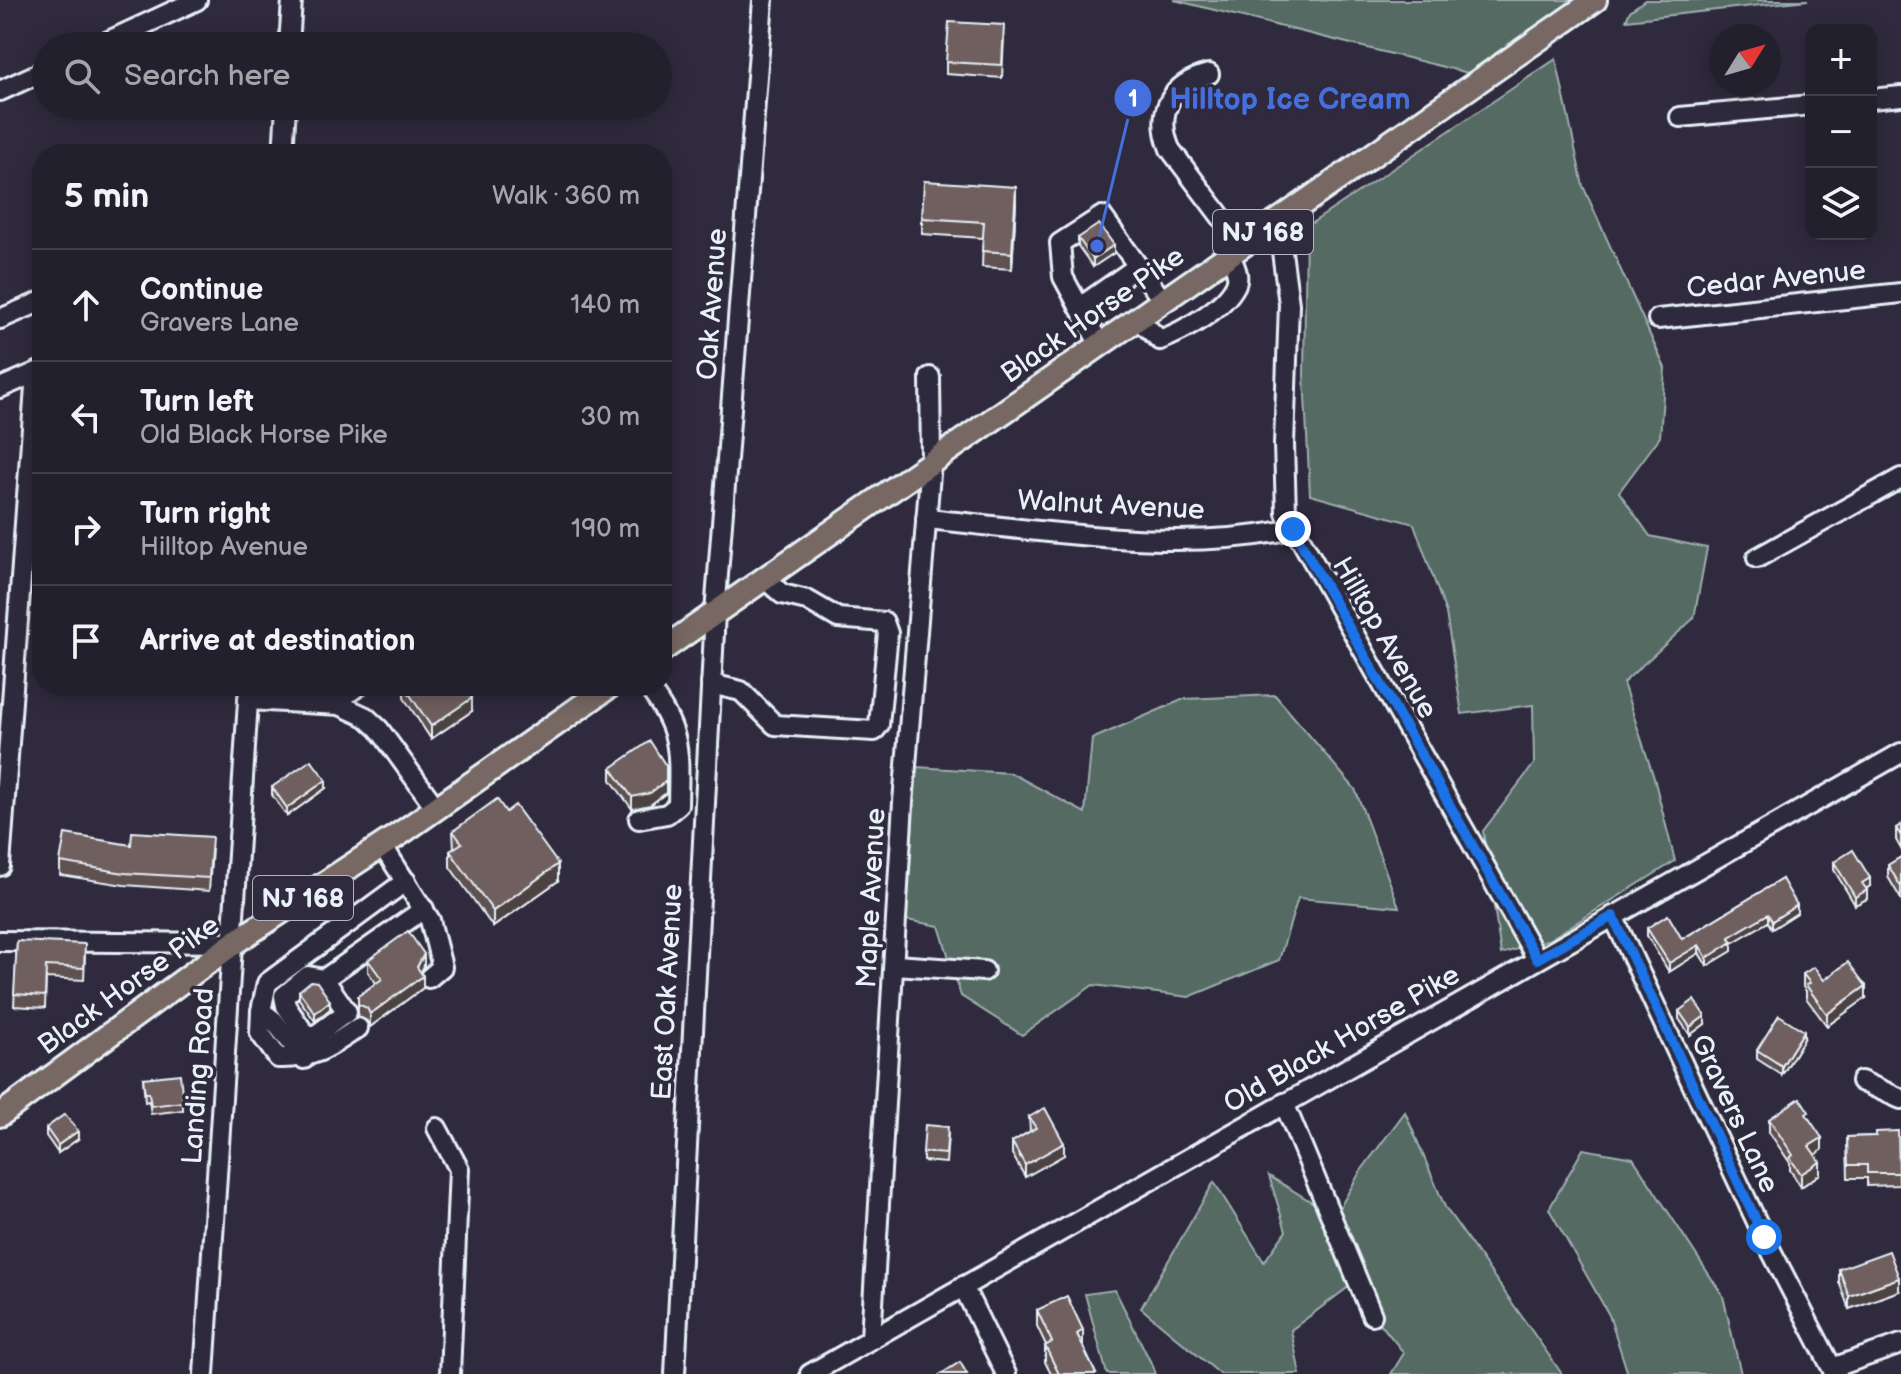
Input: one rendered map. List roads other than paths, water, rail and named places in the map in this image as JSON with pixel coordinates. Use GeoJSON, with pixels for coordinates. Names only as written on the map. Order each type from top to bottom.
{"type":"FeatureCollection","features":[{"type":"Feature","properties":{"kind":"main road","name":"Black Horse Pike"},"geometry":{"type":"LineString","coordinates":[[672,643],[1595,0]]}},
{"type":"Feature","properties":{"kind":"main road","name":"Black Horse Pike"},"geometry":{"type":"LineString","coordinates":[[0,1115],[234,943],[382,845],[596,696]]}},
{"type":"Feature","properties":{"kind":"street"},"geometry":{"type":"LineString","coordinates":[[128,32],[197,0]]}},
{"type":"Feature","properties":{"kind":"street"},"geometry":{"type":"LineString","coordinates":[[290,32],[292,0]]}},
{"type":"Feature","properties":{"kind":"street","name":"Oak Avenue"},"geometry":{"type":"LineString","coordinates":[[715,613],[763,0]]}},
{"type":"Feature","properties":{"kind":"street"},"geometry":{"type":"LineString","coordinates":[[1138,319],[1160,340],[1205,314],[1236,285],[1236,250],[1170,149],[1163,133],[1163,114],[1169,99],[1191,78],[1209,74]]}},
{"type":"Feature","properties":{"kind":"street"},"geometry":{"type":"LineString","coordinates":[[0,91],[32,76]]}},
{"type":"Feature","properties":{"kind":"street"},"geometry":{"type":"LineString","coordinates":[[1877,98],[1901,96]]}},
{"type":"Feature","properties":{"kind":"street"},"geometry":{"type":"LineString","coordinates":[[1680,117],[1805,106]]}},
{"type":"Feature","properties":{"kind":"street"},"geometry":{"type":"LineString","coordinates":[[284,144],[285,120]]}},
{"type":"Feature","properties":{"kind":"street"},"geometry":{"type":"LineString","coordinates":[[1100,345],[1063,277],[1060,243],[1102,216],[1163,301]]}},
{"type":"Feature","properties":{"kind":"street","name":"Hilltop Avenue"},"geometry":{"type":"LineString","coordinates":[[1278,222],[1289,304],[1284,444],[1286,513],[1537,959]]}},
{"type":"Feature","properties":{"kind":"street"},"geometry":{"type":"LineString","coordinates":[[1080,307],[1138,266]]}},
{"type":"Feature","properties":{"kind":"street","name":"Cedar Avenue"},"geometry":{"type":"LineString","coordinates":[[1658,319],[1901,293]]}},
{"type":"Feature","properties":{"kind":"street"},"geometry":{"type":"LineString","coordinates":[[0,319],[32,305]]}},
{"type":"Feature","properties":{"kind":"street"},"geometry":{"type":"LineString","coordinates":[[0,388],[32,375]]}},
{"type":"Feature","properties":{"kind":"street","name":"Maple Avenue"},"geometry":{"type":"LineString","coordinates":[[871,1338],[903,802],[931,462],[930,377]]}},
{"type":"Feature","properties":{"kind":"street"},"geometry":{"type":"LineString","coordinates":[[0,866],[32,461]]}},
{"type":"Feature","properties":{"kind":"street"},"geometry":{"type":"LineString","coordinates":[[1757,558],[1901,478]]}},
{"type":"Feature","properties":{"kind":"street","name":"Walnut Avenue"},"geometry":{"type":"LineString","coordinates":[[926,519],[1131,539],[1234,537],[1293,529]]}},
{"type":"Feature","properties":{"kind":"street"},"geometry":{"type":"LineString","coordinates":[[711,684],[741,691],[775,725],[859,732],[874,731],[879,725],[888,633],[884,622],[838,618],[807,600],[782,594],[764,578]]}},
{"type":"Feature","properties":{"kind":"street","name":"East Oak Avenue"},"geometry":{"type":"LineString","coordinates":[[675,1374],[715,613]]}},
{"type":"Feature","properties":{"kind":"street","name":"Landing Road"},"geometry":{"type":"LineString","coordinates":[[204,1374],[249,696]]}},
{"type":"Feature","properties":{"kind":"street"},"geometry":{"type":"LineString","coordinates":[[272,696],[340,705],[366,717],[379,729],[436,808]]}},
{"type":"Feature","properties":{"kind":"street"},"geometry":{"type":"LineString","coordinates":[[340,705],[344,696]]}},
{"type":"Feature","properties":{"kind":"street"},"geometry":{"type":"LineString","coordinates":[[639,819],[667,814],[678,805],[679,753],[674,728],[668,712],[655,696]]}},
{"type":"Feature","properties":{"kind":"street","name":"Old Black Horse Pike"},"geometry":{"type":"LineString","coordinates":[[810,1374],[1901,753]]}},
{"type":"Feature","properties":{"kind":"street"},"geometry":{"type":"LineString","coordinates":[[382,845],[424,909],[439,947],[442,967],[429,978]]}},
{"type":"Feature","properties":{"kind":"street"},"geometry":{"type":"LineString","coordinates":[[358,1028],[304,1059],[274,1021],[261,1011],[267,983],[406,881]]}},
{"type":"Feature","properties":{"kind":"street"},"geometry":{"type":"LineString","coordinates":[[326,990],[424,909]]}},
{"type":"Feature","properties":{"kind":"street","name":"Gravers Lane"},"geometry":{"type":"LineString","coordinates":[[1613,916],[1764,1237],[1834,1371]]}},
{"type":"Feature","properties":{"kind":"street"},"geometry":{"type":"LineString","coordinates":[[0,941],[234,943]]}},
{"type":"Feature","properties":{"kind":"street"},"geometry":{"type":"LineString","coordinates":[[895,965],[984,971]]}},
{"type":"Feature","properties":{"kind":"street"},"geometry":{"type":"LineString","coordinates":[[308,976],[326,990],[355,1007],[309,1040],[298,1011],[284,996],[308,976]]}},
{"type":"Feature","properties":{"kind":"street"},"geometry":{"type":"LineString","coordinates":[[1861,1081],[1901,1099]]}},
{"type":"Feature","properties":{"kind":"street"},"geometry":{"type":"LineString","coordinates":[[1284,1103],[1372,1315]]}},
{"type":"Feature","properties":{"kind":"street"},"geometry":{"type":"LineString","coordinates":[[437,1128],[459,1169],[450,1374]]}},
{"type":"Feature","properties":{"kind":"street"},"geometry":{"type":"LineString","coordinates":[[963,1286],[1006,1374]]}},
{"type":"Feature","properties":{"kind":"street"},"geometry":{"type":"LineString","coordinates":[[1834,1371],[1901,1344]]}},
{"type":"Feature","properties":{"kind":"place","name":"Hilltop Ice Cream"},"geometry":{"type":"Point","coordinates":[1097,246]}}]}
